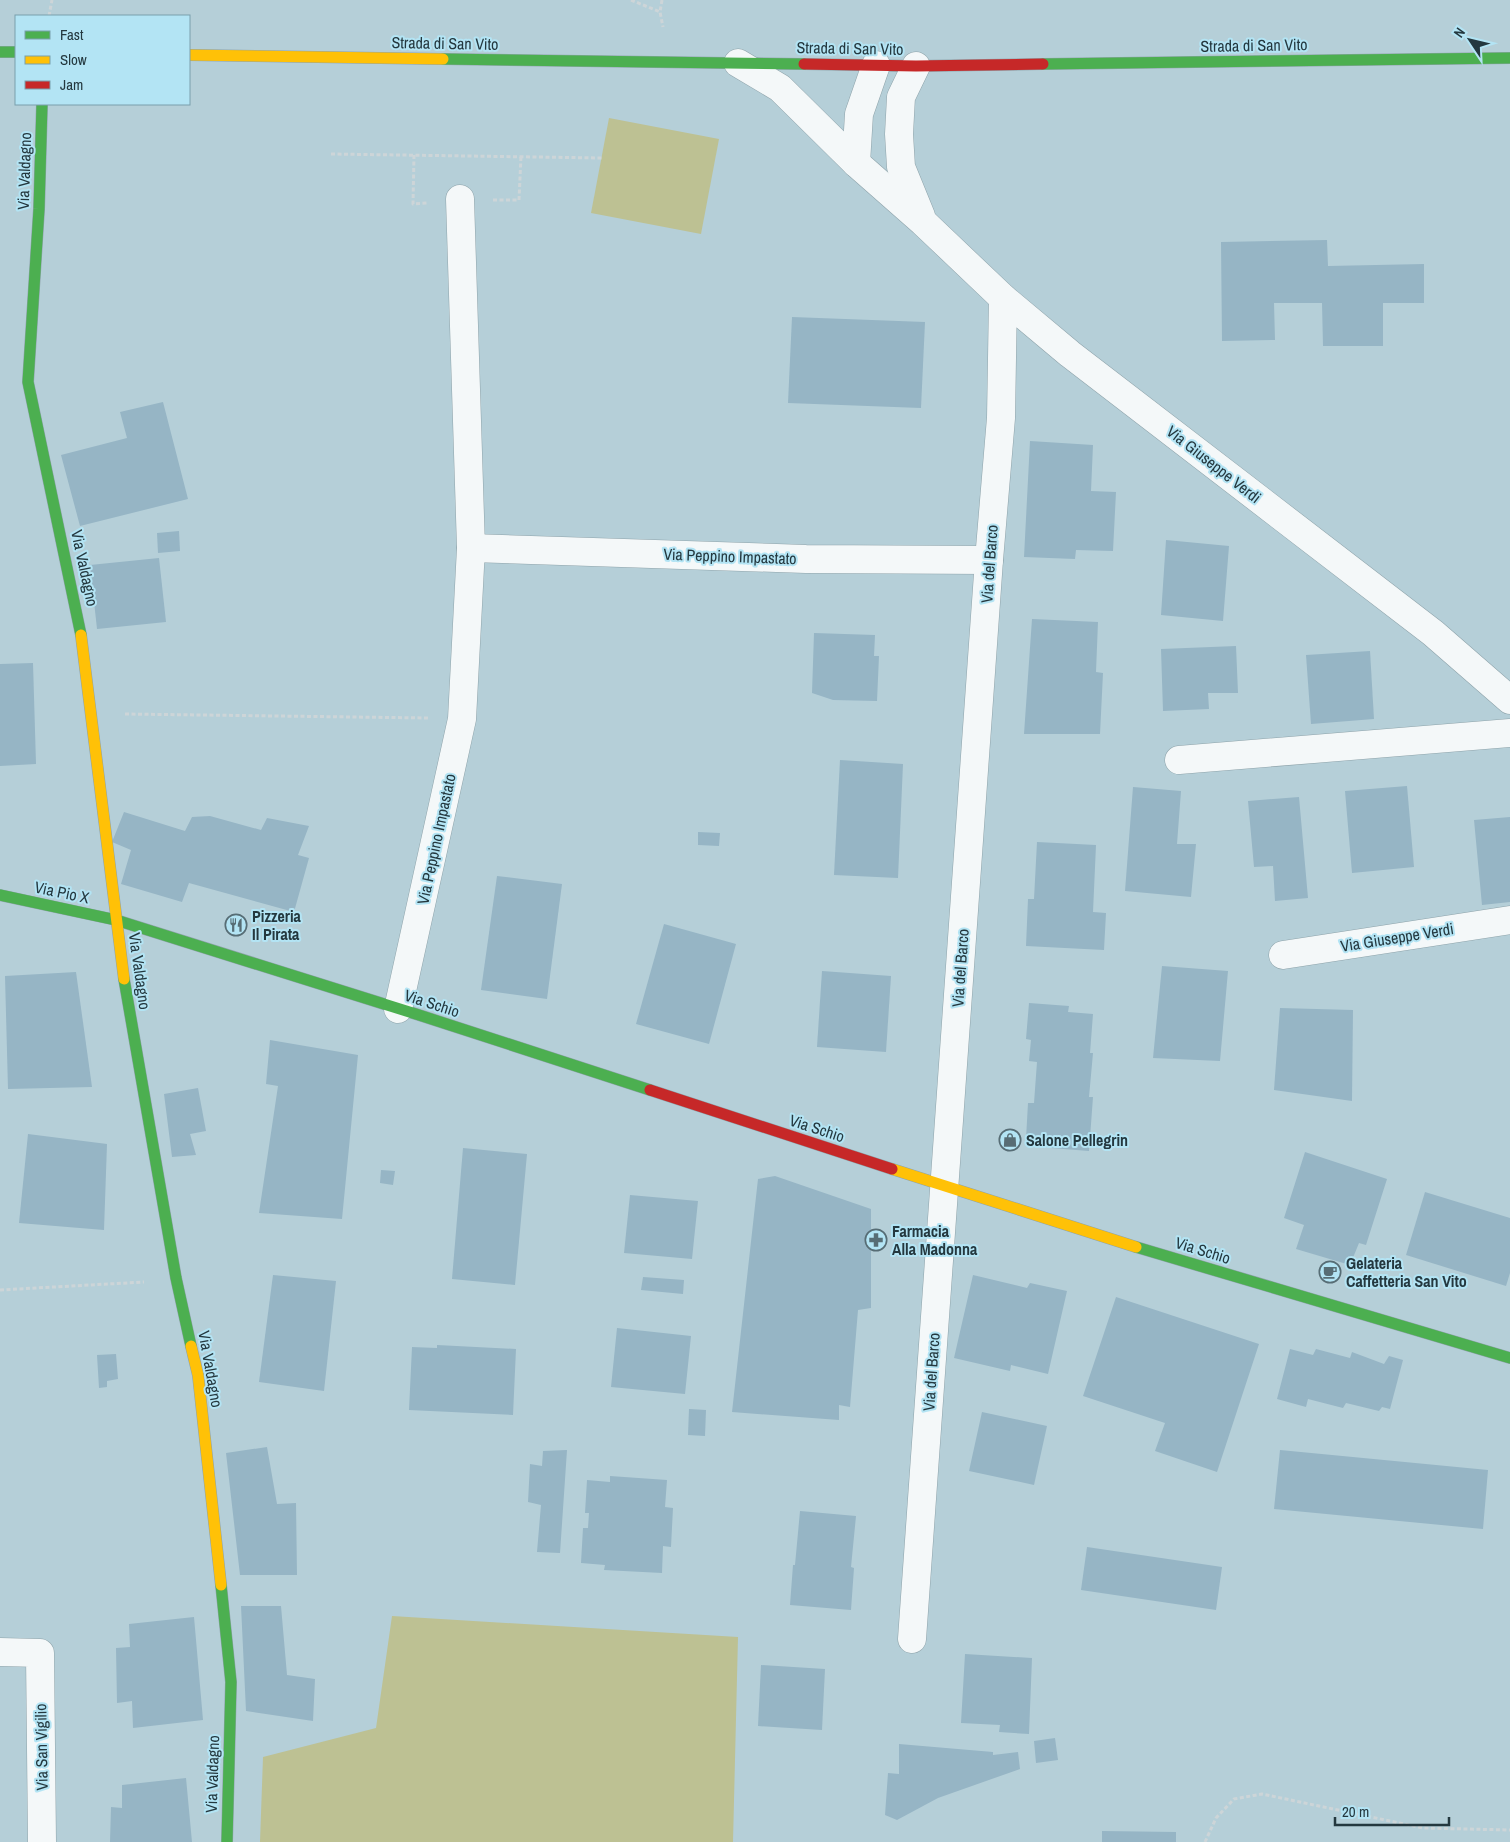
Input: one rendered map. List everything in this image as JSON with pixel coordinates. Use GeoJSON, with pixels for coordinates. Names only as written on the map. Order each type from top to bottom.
{"type":"FeatureCollection","features":[{"type":"Feature","properties":{"kind":"street"},"geometry":{"type":"LineString","coordinates":[[0,52],[15,52]]}},
{"type":"Feature","properties":{"kind":"street","name":"Strada di San Vito"},"geometry":{"type":"LineString","coordinates":[[190,55],[916,66],[1510,58]]}},
{"type":"Feature","properties":{"kind":"street","name":"Via Giuseppe Verdi"},"geometry":{"type":"LineString","coordinates":[[738,63],[780,88],[856,163],[923,222],[1003,298],[1070,354],[1433,633],[1510,700]]}},
{"type":"Feature","properties":{"kind":"street"},"geometry":{"type":"LineString","coordinates":[[856,163],[858,114],[876,65]]}},
{"type":"Feature","properties":{"kind":"street","name":"Via Giuseppe Verdi"},"geometry":{"type":"LineString","coordinates":[[916,66],[901,97],[899,134],[901,166],[923,222]]}},
{"type":"Feature","properties":{"kind":"street","name":"Via Valdagno"},"geometry":{"type":"LineString","coordinates":[[42,105],[39,209],[28,382],[80,623],[116,920],[131,1024],[176,1278],[198,1375],[231,1682],[226,1842]]}},
{"type":"Feature","properties":{"kind":"street","name":"Via Peppino Impastato"},"geometry":{"type":"LineString","coordinates":[[398,1009],[462,718],[471,548],[460,199]]}},
{"type":"Feature","properties":{"kind":"street","name":"Via del Barco"},"geometry":{"type":"LineString","coordinates":[[912,1639],[988,560],[1001,418],[1003,298]]}},
{"type":"Feature","properties":{"kind":"street","name":"Via Peppino Impastato"},"geometry":{"type":"LineString","coordinates":[[471,548],[806,559],[988,560]]}},
{"type":"Feature","properties":{"kind":"street"},"geometry":{"type":"LineString","coordinates":[[1179,760],[1510,733]]}},
{"type":"Feature","properties":{"kind":"street","name":"Via Pio X"},"geometry":{"type":"LineString","coordinates":[[0,895],[116,920]]}},
{"type":"Feature","properties":{"kind":"street","name":"Via Schio"},"geometry":{"type":"LineString","coordinates":[[116,920],[398,1009],[1105,1238],[1510,1358]]}},
{"type":"Feature","properties":{"kind":"street","name":"Via Giuseppe Verdi"},"geometry":{"type":"LineString","coordinates":[[1283,955],[1510,920]]}},
{"type":"Feature","properties":{"kind":"street","name":"Via San Vigilio"},"geometry":{"type":"LineString","coordinates":[[0,1652],[40,1653],[42,1842]]}},
{"type":"Feature","properties":{"kind":"path"},"geometry":{"type":"LineString","coordinates":[[50,15],[52,0]]}},
{"type":"Feature","properties":{"kind":"path"},"geometry":{"type":"LineString","coordinates":[[631,0],[660,12],[662,0]]}},
{"type":"Feature","properties":{"kind":"path"},"geometry":{"type":"LineString","coordinates":[[331,154],[603,158]]}},
{"type":"Feature","properties":{"kind":"path"},"geometry":{"type":"LineString","coordinates":[[413,204],[414,155]]}},
{"type":"Feature","properties":{"kind":"path"},"geometry":{"type":"LineString","coordinates":[[519,200],[521,156]]}},
{"type":"Feature","properties":{"kind":"path"},"geometry":{"type":"LineString","coordinates":[[90,713],[462,718]]}},
{"type":"Feature","properties":{"kind":"path"},"geometry":{"type":"LineString","coordinates":[[0,1290],[148,1282],[176,1278]]}},
{"type":"Feature","properties":{"kind":"path"},"geometry":{"type":"LineString","coordinates":[[1205,1842],[1216,1818],[1234,1799],[1262,1794],[1423,1828],[1510,1830]]}},
{"type":"Feature","properties":{"kind":"green space"},"geometry":{"type":"Polygon","coordinates":[[[609,118],[719,139],[701,234],[591,213],[609,118]]]}},
{"type":"Feature","properties":{"kind":"green space"},"geometry":{"type":"Polygon","coordinates":[[[392,1616],[738,1637],[733,1842],[260,1842],[263,1757],[376,1728],[392,1616]]]}},
{"type":"Feature","properties":{"kind":"building"},"geometry":{"type":"Polygon","coordinates":[[[1327,240],[1328,266],[1424,264],[1424,303],[1383,303],[1383,346],[1323,346],[1322,303],[1274,303],[1275,340],[1222,341],[1221,242],[1327,240]]]}},
{"type":"Feature","properties":{"kind":"building"},"geometry":{"type":"Polygon","coordinates":[[[792,317],[925,322],[921,408],[788,403],[792,317]]]}},
{"type":"Feature","properties":{"kind":"building"},"geometry":{"type":"Polygon","coordinates":[[[163,402],[188,499],[80,526],[61,455],[127,438],[120,412],[163,402]]]}},
{"type":"Feature","properties":{"kind":"building"},"geometry":{"type":"Polygon","coordinates":[[[1030,441],[1093,445],[1091,491],[1116,492],[1113,551],[1076,550],[1075,559],[1024,557],[1030,441]]]}},
{"type":"Feature","properties":{"kind":"building"},"geometry":{"type":"Polygon","coordinates":[[[179,531],[180,551],[158,553],[157,533],[179,531]]]}},
{"type":"Feature","properties":{"kind":"building"},"geometry":{"type":"Polygon","coordinates":[[[1166,540],[1229,546],[1223,621],[1161,615],[1166,540]]]}},
{"type":"Feature","properties":{"kind":"building"},"geometry":{"type":"Polygon","coordinates":[[[159,558],[166,622],[97,629],[90,565],[159,558]]]}},
{"type":"Feature","properties":{"kind":"building"},"geometry":{"type":"Polygon","coordinates":[[[1032,619],[1098,622],[1096,672],[1103,673],[1100,734],[1024,734],[1032,619]]]}},
{"type":"Feature","properties":{"kind":"building"},"geometry":{"type":"Polygon","coordinates":[[[814,633],[875,635],[874,656],[879,656],[877,701],[833,700],[812,693],[814,633]]]}},
{"type":"Feature","properties":{"kind":"building"},"geometry":{"type":"Polygon","coordinates":[[[1236,646],[1238,693],[1208,693],[1209,709],[1163,711],[1161,649],[1236,646]]]}},
{"type":"Feature","properties":{"kind":"building"},"geometry":{"type":"Polygon","coordinates":[[[1370,651],[1374,719],[1311,724],[1306,655],[1370,651]]]}},
{"type":"Feature","properties":{"kind":"building"},"geometry":{"type":"Polygon","coordinates":[[[33,663],[36,764],[0,766],[0,664],[33,663]]]}},
{"type":"Feature","properties":{"kind":"building"},"geometry":{"type":"Polygon","coordinates":[[[840,760],[903,764],[898,878],[834,875],[840,760]]]}},
{"type":"Feature","properties":{"kind":"building"},"geometry":{"type":"Polygon","coordinates":[[[1407,786],[1414,867],[1352,873],[1345,791],[1407,786]]]}},
{"type":"Feature","properties":{"kind":"building"},"geometry":{"type":"Polygon","coordinates":[[[1133,787],[1181,791],[1177,844],[1196,844],[1191,897],[1125,891],[1133,787]]]}},
{"type":"Feature","properties":{"kind":"building"},"geometry":{"type":"Polygon","coordinates":[[[1299,797],[1308,898],[1275,901],[1273,866],[1254,867],[1248,801],[1299,797]]]}},
{"type":"Feature","properties":{"kind":"building"},"geometry":{"type":"Polygon","coordinates":[[[124,812],[185,831],[192,817],[210,816],[261,830],[267,818],[309,826],[298,855],[309,858],[294,912],[189,883],[182,902],[121,884],[131,850],[112,842],[124,812]]]}},
{"type":"Feature","properties":{"kind":"building"},"geometry":{"type":"Polygon","coordinates":[[[1510,817],[1510,902],[1482,905],[1474,820],[1510,817]]]}},
{"type":"Feature","properties":{"kind":"building"},"geometry":{"type":"Polygon","coordinates":[[[698,832],[720,833],[719,846],[698,845],[698,832]]]}},
{"type":"Feature","properties":{"kind":"building"},"geometry":{"type":"Polygon","coordinates":[[[1037,842],[1096,845],[1093,912],[1106,913],[1104,950],[1026,946],[1028,899],[1034,899],[1037,842]]]}},
{"type":"Feature","properties":{"kind":"building"},"geometry":{"type":"Polygon","coordinates":[[[497,876],[562,884],[547,999],[481,990],[497,876]]]}},
{"type":"Feature","properties":{"kind":"building"},"geometry":{"type":"Polygon","coordinates":[[[664,924],[736,944],[709,1044],[636,1024],[664,924]]]}},
{"type":"Feature","properties":{"kind":"building"},"geometry":{"type":"Polygon","coordinates":[[[1162,966],[1228,971],[1220,1061],[1153,1058],[1162,966]]]}},
{"type":"Feature","properties":{"kind":"building"},"geometry":{"type":"Polygon","coordinates":[[[822,971],[891,976],[886,1052],[817,1047],[822,971]]]}},
{"type":"Feature","properties":{"kind":"building"},"geometry":{"type":"Polygon","coordinates":[[[76,972],[92,1087],[8,1089],[5,976],[76,972]]]}},
{"type":"Feature","properties":{"kind":"building"},"geometry":{"type":"Polygon","coordinates":[[[1029,1003],[1069,1006],[1068,1012],[1093,1014],[1090,1053],[1093,1053],[1089,1097],[1093,1097],[1089,1151],[1051,1148],[1051,1140],[1026,1139],[1028,1103],[1034,1103],[1037,1062],[1029,1061],[1031,1040],[1026,1039],[1029,1003]]]}},
{"type":"Feature","properties":{"kind":"building"},"geometry":{"type":"Polygon","coordinates":[[[1280,1008],[1353,1010],[1352,1101],[1274,1090],[1280,1008]]]}},
{"type":"Feature","properties":{"kind":"building"},"geometry":{"type":"Polygon","coordinates":[[[270,1040],[358,1055],[342,1219],[259,1213],[278,1086],[266,1084],[270,1040]]]}},
{"type":"Feature","properties":{"kind":"building"},"geometry":{"type":"Polygon","coordinates":[[[198,1088],[206,1131],[190,1134],[196,1155],[172,1157],[164,1094],[198,1088]]]}},
{"type":"Feature","properties":{"kind":"building"},"geometry":{"type":"Polygon","coordinates":[[[28,1134],[107,1144],[104,1230],[19,1223],[28,1134]]]}},
{"type":"Feature","properties":{"kind":"building"},"geometry":{"type":"Polygon","coordinates":[[[463,1148],[527,1154],[515,1285],[452,1279],[463,1148]]]}},
{"type":"Feature","properties":{"kind":"building"},"geometry":{"type":"Polygon","coordinates":[[[1305,1152],[1387,1179],[1366,1245],[1359,1243],[1350,1265],[1296,1249],[1304,1225],[1284,1218],[1305,1152]]]}},
{"type":"Feature","properties":{"kind":"building"},"geometry":{"type":"Polygon","coordinates":[[[381,1170],[395,1171],[393,1185],[380,1183],[381,1170]]]}},
{"type":"Feature","properties":{"kind":"building"},"geometry":{"type":"Polygon","coordinates":[[[775,1176],[871,1209],[871,1308],[858,1310],[850,1407],[839,1405],[839,1420],[732,1412],[758,1179],[775,1176]]]}},
{"type":"Feature","properties":{"kind":"building"},"geometry":{"type":"Polygon","coordinates":[[[1425,1192],[1510,1218],[1510,1273],[1506,1286],[1406,1255],[1425,1192]]]}},
{"type":"Feature","properties":{"kind":"building"},"geometry":{"type":"Polygon","coordinates":[[[630,1195],[698,1201],[692,1259],[624,1253],[630,1195]]]}},
{"type":"Feature","properties":{"kind":"building"},"geometry":{"type":"Polygon","coordinates":[[[273,1275],[336,1281],[324,1391],[259,1382],[273,1275]]]}},
{"type":"Feature","properties":{"kind":"building"},"geometry":{"type":"Polygon","coordinates":[[[973,1275],[1027,1288],[1030,1283],[1067,1291],[1048,1374],[1011,1365],[1010,1371],[954,1358],[973,1275]]]}},
{"type":"Feature","properties":{"kind":"building"},"geometry":{"type":"Polygon","coordinates":[[[643,1277],[684,1280],[683,1294],[641,1290],[643,1277]]]}},
{"type":"Feature","properties":{"kind":"building"},"geometry":{"type":"Polygon","coordinates":[[[1116,1297],[1259,1344],[1217,1472],[1155,1451],[1165,1423],[1083,1396],[1116,1297]]]}},
{"type":"Feature","properties":{"kind":"building"},"geometry":{"type":"Polygon","coordinates":[[[617,1328],[691,1336],[685,1394],[611,1387],[617,1328]]]}},
{"type":"Feature","properties":{"kind":"building"},"geometry":{"type":"Polygon","coordinates":[[[437,1345],[516,1349],[513,1415],[409,1410],[412,1347],[437,1348],[437,1345]]]}},
{"type":"Feature","properties":{"kind":"building"},"geometry":{"type":"Polygon","coordinates":[[[1290,1349],[1313,1355],[1316,1349],[1350,1358],[1352,1352],[1384,1364],[1389,1356],[1403,1360],[1390,1409],[1382,1407],[1379,1411],[1346,1403],[1343,1408],[1308,1399],[1306,1407],[1277,1399],[1290,1349]]]}},
{"type":"Feature","properties":{"kind":"building"},"geometry":{"type":"Polygon","coordinates":[[[116,1354],[118,1379],[107,1381],[107,1387],[99,1388],[97,1355],[116,1354]]]}},
{"type":"Feature","properties":{"kind":"building"},"geometry":{"type":"Polygon","coordinates":[[[689,1409],[706,1410],[705,1436],[688,1435],[689,1409]]]}},
{"type":"Feature","properties":{"kind":"building"},"geometry":{"type":"Polygon","coordinates":[[[982,1412],[1047,1426],[1034,1485],[969,1471],[982,1412]]]}},
{"type":"Feature","properties":{"kind":"building"},"geometry":{"type":"Polygon","coordinates":[[[267,1447],[277,1504],[296,1503],[297,1575],[240,1575],[226,1453],[267,1447]]]}},
{"type":"Feature","properties":{"kind":"building"},"geometry":{"type":"Polygon","coordinates":[[[567,1450],[560,1553],[537,1552],[541,1505],[528,1502],[530,1464],[542,1466],[543,1451],[567,1450]]]}},
{"type":"Feature","properties":{"kind":"building"},"geometry":{"type":"Polygon","coordinates":[[[1280,1450],[1488,1470],[1483,1529],[1274,1509],[1280,1450]]]}},
{"type":"Feature","properties":{"kind":"building"},"geometry":{"type":"Polygon","coordinates":[[[610,1476],[667,1480],[665,1507],[673,1508],[671,1547],[663,1546],[662,1573],[604,1570],[605,1565],[581,1563],[583,1528],[588,1528],[589,1513],[585,1513],[587,1480],[610,1482],[610,1476]]]}},
{"type":"Feature","properties":{"kind":"building"},"geometry":{"type":"Polygon","coordinates":[[[800,1511],[856,1516],[851,1567],[854,1568],[851,1610],[790,1605],[800,1511]]]}},
{"type":"Feature","properties":{"kind":"building"},"geometry":{"type":"Polygon","coordinates":[[[1087,1547],[1222,1567],[1216,1610],[1081,1590],[1087,1547]]]}},
{"type":"Feature","properties":{"kind":"building"},"geometry":{"type":"Polygon","coordinates":[[[241,1606],[281,1606],[287,1675],[315,1679],[313,1721],[246,1711],[241,1606]]]}},
{"type":"Feature","properties":{"kind":"building"},"geometry":{"type":"Polygon","coordinates":[[[194,1617],[203,1720],[133,1728],[132,1701],[117,1703],[116,1648],[130,1647],[129,1624],[194,1617]]]}},
{"type":"Feature","properties":{"kind":"building"},"geometry":{"type":"Polygon","coordinates":[[[965,1654],[1032,1658],[1029,1734],[999,1732],[1000,1725],[961,1723],[965,1654]]]}},
{"type":"Feature","properties":{"kind":"building"},"geometry":{"type":"Polygon","coordinates":[[[761,1665],[825,1669],[822,1730],[758,1726],[761,1665]]]}},
{"type":"Feature","properties":{"kind":"building"},"geometry":{"type":"Polygon","coordinates":[[[1055,1738],[1058,1760],[1036,1763],[1034,1741],[1055,1738]]]}},
{"type":"Feature","properties":{"kind":"building"},"geometry":{"type":"Polygon","coordinates":[[[899,1744],[993,1752],[993,1755],[1018,1752],[1020,1769],[938,1798],[897,1820],[885,1815],[888,1773],[899,1774],[899,1744]]]}},
{"type":"Feature","properties":{"kind":"building"},"geometry":{"type":"Polygon","coordinates":[[[186,1778],[192,1842],[110,1842],[111,1807],[122,1808],[122,1785],[186,1778]]]}},
{"type":"Feature","properties":{"kind":"building"},"geometry":{"type":"Polygon","coordinates":[[[1102,1831],[1176,1832],[1176,1842],[1102,1842],[1102,1831]]]}},
{"type":"Feature","properties":{"kind":"traffic: fast"},"geometry":{"type":"LineString","coordinates":[[0,52],[15,52]]}},
{"type":"Feature","properties":{"kind":"traffic: fast"},"geometry":{"type":"LineString","coordinates":[[1043,64],[1510,58]]}},
{"type":"Feature","properties":{"kind":"traffic: fast"},"geometry":{"type":"LineString","coordinates":[[443,59],[804,64]]}},
{"type":"Feature","properties":{"kind":"traffic: fast"},"geometry":{"type":"LineString","coordinates":[[42,105],[39,209],[28,382],[81,635]]}},
{"type":"Feature","properties":{"kind":"traffic: fast"},"geometry":{"type":"LineString","coordinates":[[0,895],[116,920],[650,1090]]}},
{"type":"Feature","properties":{"kind":"traffic: fast"},"geometry":{"type":"LineString","coordinates":[[124,979],[176,1278],[191,1346]]}},
{"type":"Feature","properties":{"kind":"traffic: fast"},"geometry":{"type":"LineString","coordinates":[[1136,1247],[1510,1358]]}},
{"type":"Feature","properties":{"kind":"traffic: fast"},"geometry":{"type":"LineString","coordinates":[[221,1585],[231,1682],[227,1842]]}},
{"type":"Feature","properties":{"kind":"traffic: slow"},"geometry":{"type":"LineString","coordinates":[[190,55],[443,59]]}},
{"type":"Feature","properties":{"kind":"traffic: slow"},"geometry":{"type":"LineString","coordinates":[[81,635],[124,979]]}},
{"type":"Feature","properties":{"kind":"traffic: slow"},"geometry":{"type":"LineString","coordinates":[[892,1169],[1136,1247]]}},
{"type":"Feature","properties":{"kind":"traffic: slow"},"geometry":{"type":"LineString","coordinates":[[191,1346],[198,1375],[221,1585]]}},
{"type":"Feature","properties":{"kind":"traffic: jam"},"geometry":{"type":"LineString","coordinates":[[804,64],[916,66],[1043,64]]}},
{"type":"Feature","properties":{"kind":"traffic: jam"},"geometry":{"type":"LineString","coordinates":[[650,1090],[892,1169]]}},
{"type":"Feature","properties":{"kind":"place","name":"Pizzeria Il Pirata"},"geometry":{"type":"Point","coordinates":[236,925]}},
{"type":"Feature","properties":{"kind":"place","name":"Salone Pellegrin"},"geometry":{"type":"Point","coordinates":[1010,1140]}},
{"type":"Feature","properties":{"kind":"place","name":"Farmacia Alla Madonna"},"geometry":{"type":"Point","coordinates":[876,1240]}},
{"type":"Feature","properties":{"kind":"place","name":"Gelateria Caffetteria San Vito"},"geometry":{"type":"Point","coordinates":[1330,1272]}}]}
